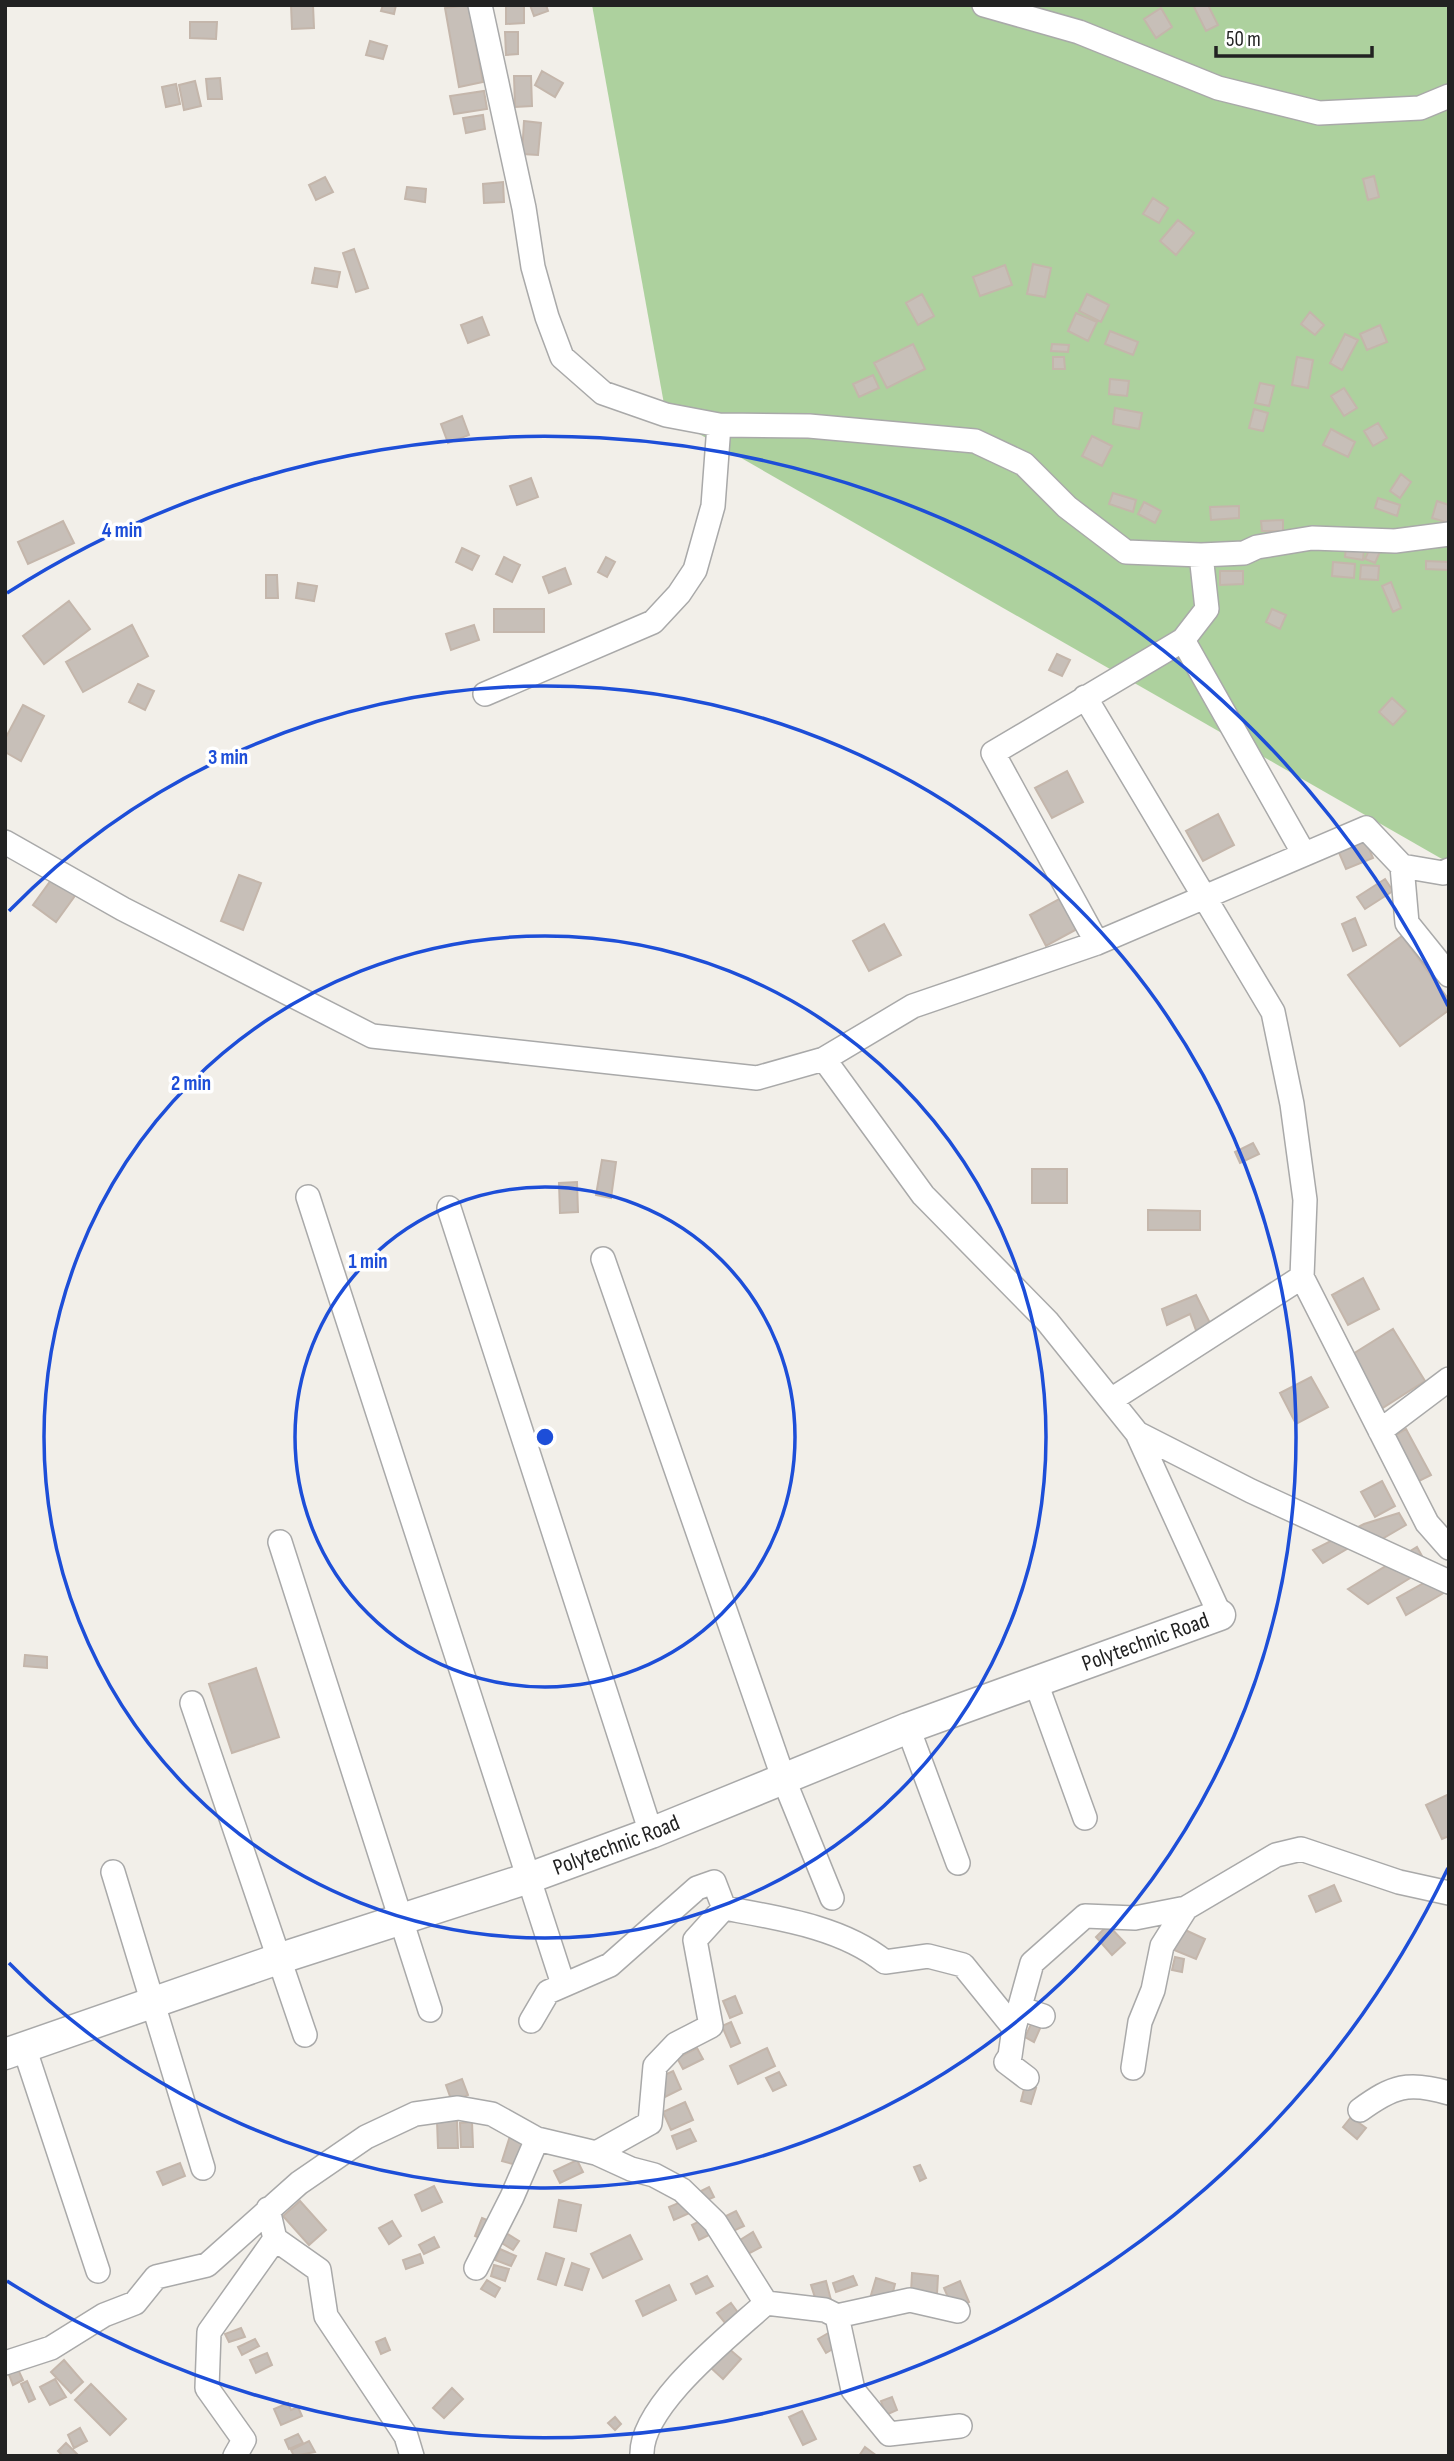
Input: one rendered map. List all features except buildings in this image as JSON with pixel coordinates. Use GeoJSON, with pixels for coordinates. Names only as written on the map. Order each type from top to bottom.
{"type":"FeatureCollection","features":[{"type":"Feature","properties":{"kind":"street"},"geometry":{"type":"LineString","coordinates":[[480,5],[524,208],[533,267],[562,357],[603,393],[666,415],[719,425],[809,426],[975,441],[1024,464],[1067,507],[1126,552],[1200,555],[1244,553],[1256,547],[1312,537],[1395,541],[1449,534]]}},
{"type":"Feature","properties":{"kind":"street"},"geometry":{"type":"LineString","coordinates":[[984,5],[1079,32],[1218,88],[1319,113],[1420,108],[1449,96]]}},
{"type":"Feature","properties":{"kind":"street"},"geometry":{"type":"LineString","coordinates":[[485,694],[653,622],[679,594],[695,570],[713,506],[719,425]]}},
{"type":"Feature","properties":{"kind":"street"},"geometry":{"type":"LineString","coordinates":[[1097,943],[993,753],[1183,640],[1208,609],[1200,555]]}},
{"type":"Feature","properties":{"kind":"street"},"geometry":{"type":"LineString","coordinates":[[1183,640],[1304,854]]}},
{"type":"Feature","properties":{"kind":"street"},"geometry":{"type":"LineString","coordinates":[[1085,697],[1273,1012],[1292,1104],[1305,1200],[1302,1277],[1426,1522],[1449,1548]]}},
{"type":"Feature","properties":{"kind":"street"},"geometry":{"type":"LineString","coordinates":[[5,842],[123,909],[372,1036],[757,1078],[824,1059],[913,1006],[1097,943],[1366,828],[1402,866],[1443,873],[1449,870]]}},
{"type":"Feature","properties":{"kind":"street"},"geometry":{"type":"LineString","coordinates":[[1402,866],[1407,923],[1449,975]]}},
{"type":"Feature","properties":{"kind":"street"},"geometry":{"type":"LineString","coordinates":[[824,1059],[923,1195],[1047,1321],[1137,1433],[1220,1615]]}},
{"type":"Feature","properties":{"kind":"street"},"geometry":{"type":"LineString","coordinates":[[308,1197],[561,1978]]}},
{"type":"Feature","properties":{"kind":"street"},"geometry":{"type":"LineString","coordinates":[[449,1208],[651,1833]]}},
{"type":"Feature","properties":{"kind":"street"},"geometry":{"type":"LineString","coordinates":[[603,1259],[783,1780],[832,1898]]}},
{"type":"Feature","properties":{"kind":"street"},"geometry":{"type":"LineString","coordinates":[[1111,1400],[1302,1277]]}},
{"type":"Feature","properties":{"kind":"street"},"geometry":{"type":"LineString","coordinates":[[1380,1431],[1449,1379]]}},
{"type":"Feature","properties":{"kind":"street"},"geometry":{"type":"LineString","coordinates":[[1137,1433],[1251,1492],[1449,1583]]}},
{"type":"Feature","properties":{"kind":"street"},"geometry":{"type":"LineString","coordinates":[[280,1542],[430,2010]]}},
{"type":"Feature","properties":{"kind":"street","name":"Polytechnic Road"},"geometry":{"type":"LineString","coordinates":[[15,2051],[154,2005],[278,1959],[529,1878],[651,1833],[908,1728],[1220,1615]]}},
{"type":"Feature","properties":{"kind":"street"},"geometry":{"type":"LineString","coordinates":[[1035,1680],[1085,1818]]}},
{"type":"Feature","properties":{"kind":"street"},"geometry":{"type":"LineString","coordinates":[[192,1703],[305,2035]]}},
{"type":"Feature","properties":{"kind":"street"},"geometry":{"type":"LineString","coordinates":[[908,1728],[958,1863]]}},
{"type":"Feature","properties":{"kind":"street"},"geometry":{"type":"LineString","coordinates":[[1027,2078],[1006,2062],[1027,2018],[1032,1963],[1085,1916],[1135,1918],[1186,1908],[1276,1854],[1301,1849],[1399,1882],[1449,1893]]}},
{"type":"Feature","properties":{"kind":"street"},"geometry":{"type":"LineString","coordinates":[[113,1872],[203,2168]]}},
{"type":"Feature","properties":{"kind":"street"},"geometry":{"type":"LineString","coordinates":[[531,2021],[548,1992],[610,1965],[697,1888],[714,1882],[724,1908]]}},
{"type":"Feature","properties":{"kind":"street"},"geometry":{"type":"LineString","coordinates":[[724,1908],[785,1919],[866,1946],[886,1962],[928,1956],[963,1965],[1027,2018]]}},
{"type":"Feature","properties":{"kind":"street"},"geometry":{"type":"LineString","coordinates":[[596,2153],[650,2123],[655,2066],[676,2045],[711,2026],[695,1940],[724,1908]]}},
{"type":"Feature","properties":{"kind":"street"},"geometry":{"type":"LineString","coordinates":[[1133,2068],[1140,2022],[1153,1990],[1162,1946],[1186,1908]]}},
{"type":"Feature","properties":{"kind":"street"},"geometry":{"type":"LineString","coordinates":[[15,2051],[99,2271]]}},
{"type":"Feature","properties":{"kind":"street"},"geometry":{"type":"LineString","coordinates":[[1360,2110],[1389,2089],[1426,2086],[1449,2093]]}},
{"type":"Feature","properties":{"kind":"street"},"geometry":{"type":"LineString","coordinates":[[5,2362],[51,2348],[104,2315],[135,2303],[156,2277],[207,2265],[299,2183],[366,2137],[415,2114],[458,2108],[492,2115],[537,2139],[596,2153],[631,2169],[654,2175],[682,2190],[715,2222],[766,2303]]}},
{"type":"Feature","properties":{"kind":"street"},"geometry":{"type":"LineString","coordinates":[[476,2268],[512,2197],[537,2139]]}},
{"type":"Feature","properties":{"kind":"street"},"geometry":{"type":"LineString","coordinates":[[268,2209],[275,2239],[319,2270],[326,2316],[406,2436],[412,2456]]}},
{"type":"Feature","properties":{"kind":"street"},"geometry":{"type":"LineString","coordinates":[[235,2456],[244,2440],[207,2388],[209,2332],[275,2239]]}},
{"type":"Feature","properties":{"kind":"street"},"geometry":{"type":"LineString","coordinates":[[642,2456],[641,2441],[678,2383],[766,2303],[798,2305],[837,2316],[911,2300],[957,2311]]}},
{"type":"Feature","properties":{"kind":"street"},"geometry":{"type":"LineString","coordinates":[[837,2316],[853,2390],[889,2434],[960,2426]]}},
{"type":"Feature","properties":{"kind":"green space"},"geometry":{"type":"Polygon","coordinates":[[[592,5],[1449,5],[1449,863],[666,415],[592,5]]]}}]}
